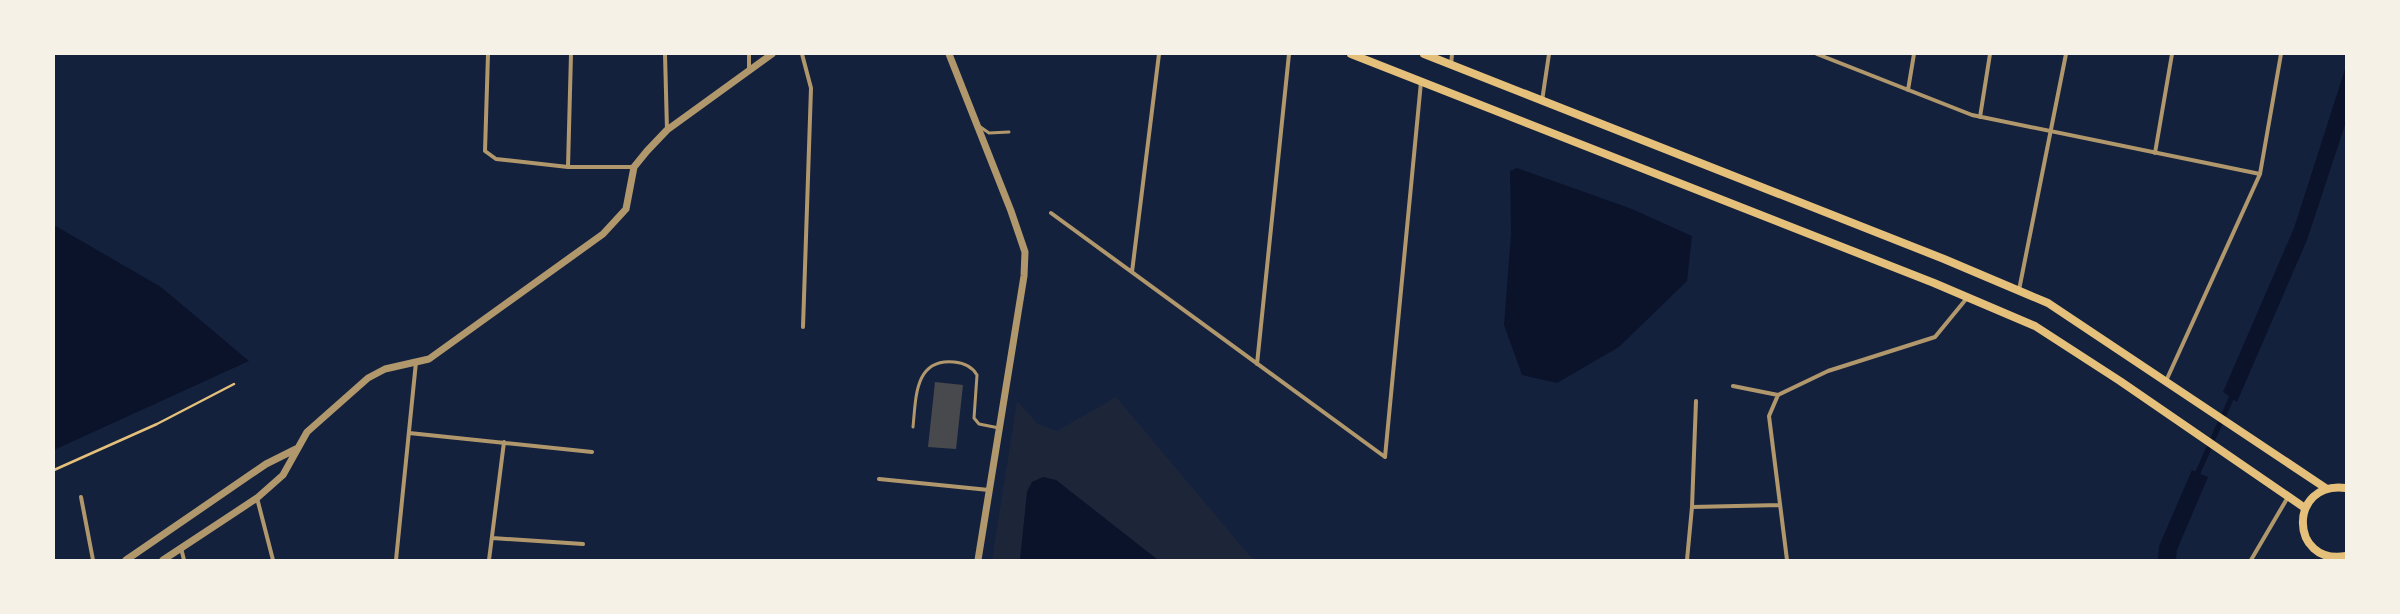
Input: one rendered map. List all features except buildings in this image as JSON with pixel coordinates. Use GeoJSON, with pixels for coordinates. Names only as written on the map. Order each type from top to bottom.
{"type":"FeatureCollection","features":[{"type":"Feature","properties":{"kind":"main road"},"geometry":{"type":"LineString","coordinates":[[1351,54],[2035,326],[2152,403],[2305,508]]}},
{"type":"Feature","properties":{"kind":"main road"},"geometry":{"type":"LineString","coordinates":[[1424,54],[1944,259],[2048,303],[2327,489]]}},
{"type":"Feature","properties":{"kind":"main road"},"geometry":{"type":"LineString","coordinates":[[2346,488],[2327,489],[2318,493],[2305,508],[2302,518],[2305,538],[2318,552],[2338,559],[2346,556]]}},
{"type":"Feature","properties":{"kind":"street"},"geometry":{"type":"LineString","coordinates":[[488,54],[485,151],[496,159],[568,167],[634,166]]}},
{"type":"Feature","properties":{"kind":"street"},"geometry":{"type":"LineString","coordinates":[[568,167],[570,54]]}},
{"type":"Feature","properties":{"kind":"street"},"geometry":{"type":"LineString","coordinates":[[665,54],[667,130]]}},
{"type":"Feature","properties":{"kind":"street"},"geometry":{"type":"LineString","coordinates":[[749,54],[749,69]]}},
{"type":"Feature","properties":{"kind":"street"},"geometry":{"type":"LineString","coordinates":[[163,560],[257,498],[283,475],[296,449],[307,432],[368,378],[385,369],[430,359],[603,234],[626,209],[634,166],[667,130],[749,69],[772,54]]}},
{"type":"Feature","properties":{"kind":"street"},"geometry":{"type":"LineString","coordinates":[[802,54],[811,88],[803,327]]}},
{"type":"Feature","properties":{"kind":"street"},"geometry":{"type":"LineString","coordinates":[[949,54],[1011,211],[1025,252],[1024,276],[978,560]]}},
{"type":"Feature","properties":{"kind":"street"},"geometry":{"type":"LineString","coordinates":[[1132,272],[1159,54]]}},
{"type":"Feature","properties":{"kind":"street"},"geometry":{"type":"LineString","coordinates":[[1257,364],[1289,54]]}},
{"type":"Feature","properties":{"kind":"street"},"geometry":{"type":"LineString","coordinates":[[1451,65],[1452,54]]}},
{"type":"Feature","properties":{"kind":"street"},"geometry":{"type":"LineString","coordinates":[[1542,101],[1549,54]]}},
{"type":"Feature","properties":{"kind":"street"},"geometry":{"type":"LineString","coordinates":[[1817,54],[1823,55],[1908,90],[1980,117],[2260,174]]}},
{"type":"Feature","properties":{"kind":"street"},"geometry":{"type":"LineString","coordinates":[[1908,90],[1914,54]]}},
{"type":"Feature","properties":{"kind":"street"},"geometry":{"type":"LineString","coordinates":[[1980,117],[1990,54]]}},
{"type":"Feature","properties":{"kind":"street"},"geometry":{"type":"LineString","coordinates":[[2018,290],[2052,131],[2066,54]]}},
{"type":"Feature","properties":{"kind":"street"},"geometry":{"type":"LineString","coordinates":[[2155,152],[2172,54]]}},
{"type":"Feature","properties":{"kind":"street"},"geometry":{"type":"LineString","coordinates":[[2166,381],[2260,174],[2281,54]]}},
{"type":"Feature","properties":{"kind":"street"},"geometry":{"type":"LineString","coordinates":[[1051,213],[1384,457],[1421,82]]}},
{"type":"Feature","properties":{"kind":"street"},"geometry":{"type":"LineString","coordinates":[[1733,386],[1778,395],[1828,371],[1935,337],[1967,298]]}},
{"type":"Feature","properties":{"kind":"street"},"geometry":{"type":"LineString","coordinates":[[396,560],[416,362]]}},
{"type":"Feature","properties":{"kind":"street"},"geometry":{"type":"LineString","coordinates":[[1778,395],[1769,416],[1787,560]]}},
{"type":"Feature","properties":{"kind":"street"},"geometry":{"type":"LineString","coordinates":[[1687,560],[1692,507],[1696,401]]}},
{"type":"Feature","properties":{"kind":"street"},"geometry":{"type":"LineString","coordinates":[[409,433],[592,452]]}},
{"type":"Feature","properties":{"kind":"street"},"geometry":{"type":"LineString","coordinates":[[489,560],[504,442]]}},
{"type":"Feature","properties":{"kind":"street"},"geometry":{"type":"LineString","coordinates":[[126,560],[266,464],[296,449]]}},
{"type":"Feature","properties":{"kind":"street"},"geometry":{"type":"LineString","coordinates":[[879,479],[989,490]]}},
{"type":"Feature","properties":{"kind":"street"},"geometry":{"type":"LineString","coordinates":[[81,497],[93,560]]}},
{"type":"Feature","properties":{"kind":"street"},"geometry":{"type":"LineString","coordinates":[[2251,560],[2288,497]]}},
{"type":"Feature","properties":{"kind":"street"},"geometry":{"type":"LineString","coordinates":[[257,498],[273,560]]}},
{"type":"Feature","properties":{"kind":"street"},"geometry":{"type":"LineString","coordinates":[[1692,507],[1780,505]]}},
{"type":"Feature","properties":{"kind":"street"},"geometry":{"type":"LineString","coordinates":[[492,538],[582,544]]}},
{"type":"Feature","properties":{"kind":"street"},"geometry":{"type":"LineString","coordinates":[[181,547],[184,560]]}},
{"type":"Feature","properties":{"kind":"lane"},"geometry":{"type":"LineString","coordinates":[[976,124],[989,133],[1009,132]]}},
{"type":"Feature","properties":{"kind":"lane"},"geometry":{"type":"LineString","coordinates":[[913,427],[919,382],[928,369],[936,364],[946,362],[964,363],[974,371],[977,375],[974,418],[979,424],[999,428]]}},
{"type":"Feature","properties":{"kind":"path"},"geometry":{"type":"LineString","coordinates":[[54,470],[157,424],[234,384]]}},
{"type":"Feature","properties":{"kind":"shaded area"},"geometry":{"type":"Polygon","coordinates":[[[2346,66],[2346,122],[2307,240],[2237,402],[2223,392],[2294,228],[2346,66]]]}},
{"type":"Feature","properties":{"kind":"shaded area"},"geometry":{"type":"Polygon","coordinates":[[[1517,168],[1632,209],[1692,236],[1687,281],[1619,347],[1557,383],[1522,375],[1504,325],[1511,233],[1510,171],[1517,168]]]}},
{"type":"Feature","properties":{"kind":"shaded area"},"geometry":{"type":"Polygon","coordinates":[[[54,225],[161,287],[249,361],[54,450],[54,225]]]}},
{"type":"Feature","properties":{"kind":"shaded area"},"geometry":{"type":"Polygon","coordinates":[[[1116,397],[1249,555],[1257,560],[1158,560],[1056,480],[1028,487],[1020,560],[992,560],[1017,401],[1038,424],[1057,431],[1116,397]]]}},
{"type":"Feature","properties":{"kind":"shaded area"},"geometry":{"type":"Polygon","coordinates":[[[2192,470],[2208,477],[2177,550],[2176,560],[2158,560],[2159,546],[2192,470]]]}},
{"type":"Feature","properties":{"kind":"shaded area"},"geometry":{"type":"Polygon","coordinates":[[[1043,477],[1056,480],[1158,560],[1020,560],[1027,492],[1032,482],[1043,477]]]}},
{"type":"Feature","properties":{"kind":"waterway"},"geometry":{"type":"LineString","coordinates":[[2195,479],[2234,392]]}}]}
